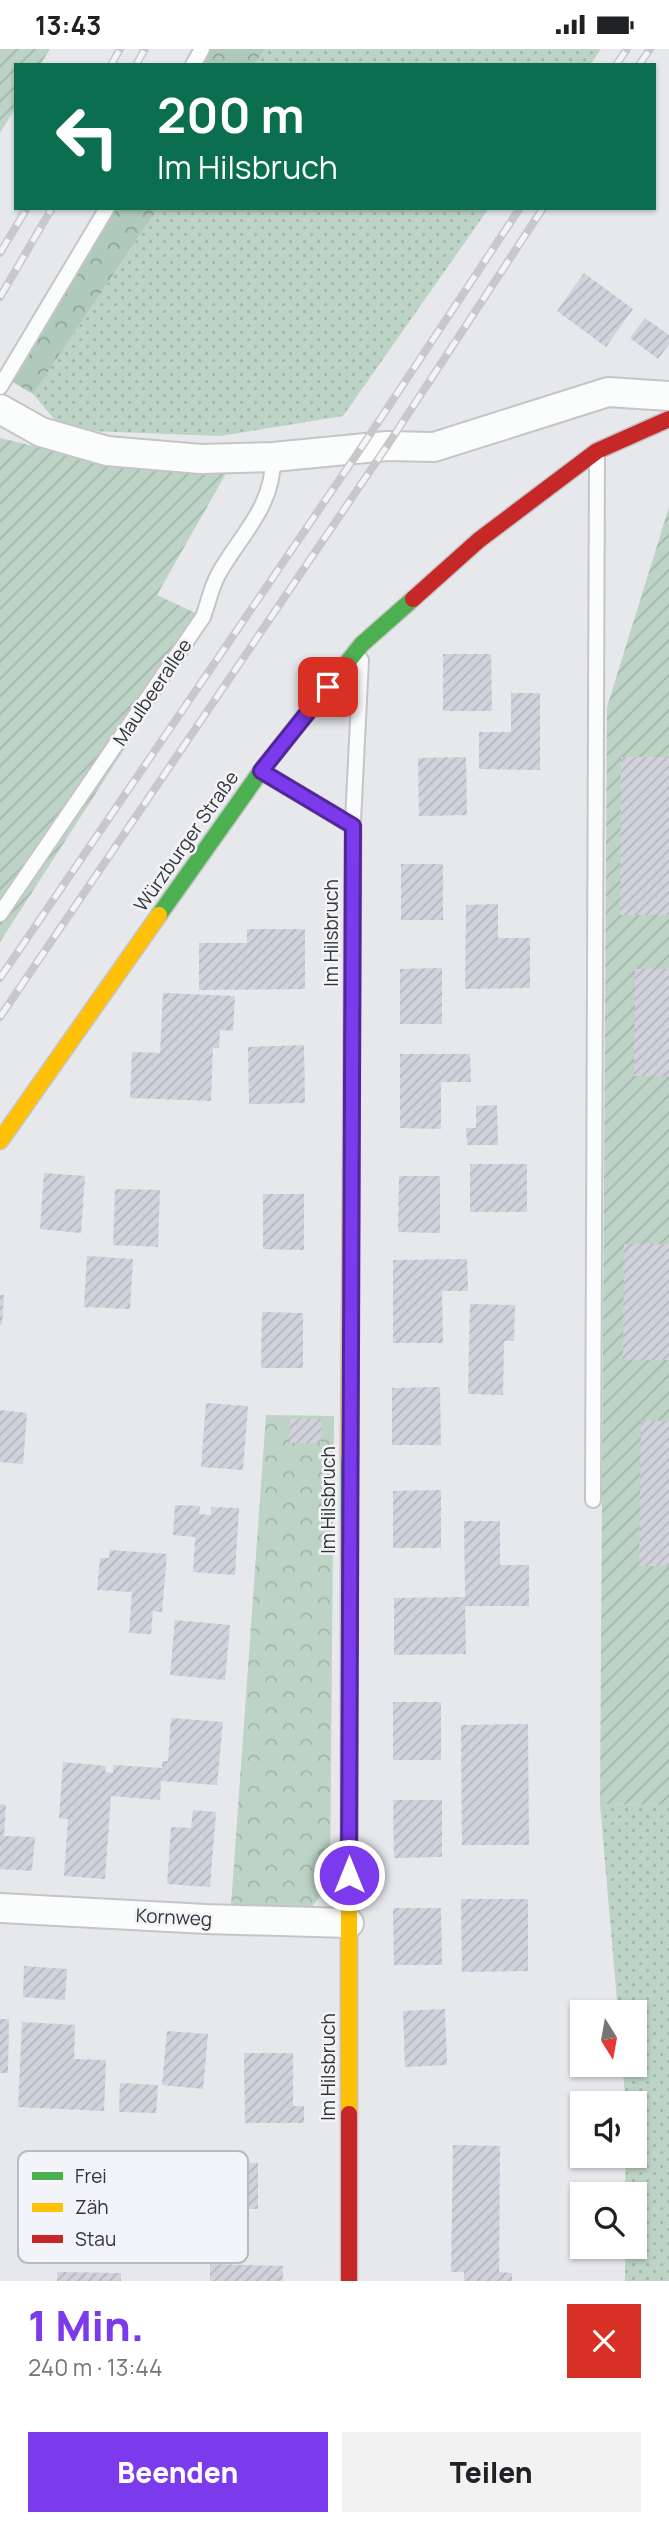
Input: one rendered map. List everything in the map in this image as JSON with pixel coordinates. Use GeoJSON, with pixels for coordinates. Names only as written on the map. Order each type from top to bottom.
{"type":"FeatureCollection","features":[{"type":"Feature","properties":{"kind":"street"},"geometry":{"type":"LineString","coordinates":[[0,409],[41,432],[107,451],[201,460],[273,457],[387,446],[434,447],[608,392],[669,396]]}},
{"type":"Feature","properties":{"kind":"street","name":"Würzburger Straße"},"geometry":{"type":"LineString","coordinates":[[0,1141],[261,771],[362,644],[479,540],[597,451],[669,419]]}},
{"type":"Feature","properties":{"kind":"street"},"geometry":{"type":"LineString","coordinates":[[261,771],[353,826]]}},
{"type":"Feature","properties":{"kind":"street","name":"Im Hilsbruch"},"geometry":{"type":"LineString","coordinates":[[349,2281],[353,826]]}},
{"type":"Feature","properties":{"kind":"street","name":"Kornweg"},"geometry":{"type":"LineString","coordinates":[[0,1908],[206,1919],[349,1923]]}},
{"type":"Feature","properties":{"kind":"lane"},"geometry":{"type":"LineString","coordinates":[[0,387],[106,210]]}},
{"type":"Feature","properties":{"kind":"lane"},"geometry":{"type":"LineString","coordinates":[[593,1500],[597,451]]}},
{"type":"Feature","properties":{"kind":"lane","name":"Maulbeerallee"},"geometry":{"type":"LineString","coordinates":[[0,914],[203,617],[216,578],[267,501],[274,470],[273,457]]}},
{"type":"Feature","properties":{"kind":"lane"},"geometry":{"type":"LineString","coordinates":[[353,826],[362,644]]}},
{"type":"Feature","properties":{"kind":"green space"},"geometry":{"type":"Polygon","coordinates":[[[0,49],[50,49],[41,63],[14,63],[14,110],[0,133],[0,49]]]}},
{"type":"Feature","properties":{"kind":"green space"},"geometry":{"type":"Polygon","coordinates":[[[211,49],[265,49],[255,63],[202,63],[211,49]]]}},
{"type":"Feature","properties":{"kind":"green space"},"geometry":{"type":"Polygon","coordinates":[[[265,49],[601,49],[591,63],[255,63],[265,49]]]}},
{"type":"Feature","properties":{"kind":"green space"},"geometry":{"type":"Polygon","coordinates":[[[114,210],[157,210],[33,394],[11,381],[114,210]]]}},
{"type":"Feature","properties":{"kind":"green space"},"geometry":{"type":"Polygon","coordinates":[[[157,210],[488,210],[343,416],[220,436],[88,431],[54,419],[33,394],[157,210]]]}},
{"type":"Feature","properties":{"kind":"green space"},"geometry":{"type":"Polygon","coordinates":[[[0,438],[71,455],[228,470],[157,595],[208,619],[0,942],[0,438]]]}},
{"type":"Feature","properties":{"kind":"green space"},"geometry":{"type":"Polygon","coordinates":[[[669,507],[669,1805],[600,1804],[607,707],[669,507]]]}},
{"type":"Feature","properties":{"kind":"green space"},"geometry":{"type":"Polygon","coordinates":[[[266,1415],[334,1416],[330,1883],[311,1908],[231,1906],[266,1415]]]}},
{"type":"Feature","properties":{"kind":"green space"},"geometry":{"type":"Polygon","coordinates":[[[600,1804],[669,1805],[669,2281],[625,2281],[625,2259],[647,2259],[647,2182],[625,2182],[626,2168],[647,2168],[647,2091],[625,2091],[623,2077],[648,2077],[648,2000],[617,2000],[600,1804]]]}},
{"type":"Feature","properties":{"kind":"building"},"geometry":{"type":"Polygon","coordinates":[[[584,273],[633,309],[606,347],[557,311],[584,273]]]}},
{"type":"Feature","properties":{"kind":"building"},"geometry":{"type":"Polygon","coordinates":[[[645,318],[669,335],[669,344],[658,359],[630,338],[645,318]]]}},
{"type":"Feature","properties":{"kind":"building"},"geometry":{"type":"Polygon","coordinates":[[[443,654],[491,654],[492,711],[443,711],[443,654]]]}},
{"type":"Feature","properties":{"kind":"building"},"geometry":{"type":"Polygon","coordinates":[[[511,693],[540,693],[540,770],[479,769],[479,732],[511,732],[511,693]]]}},
{"type":"Feature","properties":{"kind":"building"},"geometry":{"type":"Polygon","coordinates":[[[466,757],[467,815],[419,816],[418,758],[466,757]]]}},
{"type":"Feature","properties":{"kind":"building"},"geometry":{"type":"Polygon","coordinates":[[[621,757],[669,757],[669,915],[620,915],[621,757]]]}},
{"type":"Feature","properties":{"kind":"building"},"geometry":{"type":"Polygon","coordinates":[[[401,864],[443,864],[443,920],[401,920],[401,864]]]}},
{"type":"Feature","properties":{"kind":"building"},"geometry":{"type":"Polygon","coordinates":[[[498,904],[498,938],[530,938],[530,988],[465,989],[466,905],[498,904]]]}},
{"type":"Feature","properties":{"kind":"building"},"geometry":{"type":"Polygon","coordinates":[[[247,929],[305,929],[305,989],[199,990],[199,943],[247,943],[247,929]]]}},
{"type":"Feature","properties":{"kind":"building"},"geometry":{"type":"Polygon","coordinates":[[[442,968],[442,1024],[400,1024],[400,969],[442,968]]]}},
{"type":"Feature","properties":{"kind":"building"},"geometry":{"type":"Polygon","coordinates":[[[635,969],[669,969],[669,1076],[634,1076],[635,969]]]}},
{"type":"Feature","properties":{"kind":"building"},"geometry":{"type":"Polygon","coordinates":[[[163,993],[235,996],[233,1031],[220,1030],[219,1048],[213,1048],[211,1101],[130,1098],[132,1052],[160,1053],[163,993]]]}},
{"type":"Feature","properties":{"kind":"building"},"geometry":{"type":"Polygon","coordinates":[[[304,1045],[305,1103],[249,1104],[248,1047],[304,1045]]]}},
{"type":"Feature","properties":{"kind":"building"},"geometry":{"type":"Polygon","coordinates":[[[400,1054],[470,1054],[471,1082],[441,1082],[441,1129],[400,1128],[400,1054]]]}},
{"type":"Feature","properties":{"kind":"building"},"geometry":{"type":"Polygon","coordinates":[[[497,1105],[498,1145],[467,1145],[466,1128],[476,1128],[476,1106],[497,1105]]]}},
{"type":"Feature","properties":{"kind":"building"},"geometry":{"type":"Polygon","coordinates":[[[470,1164],[527,1164],[527,1212],[470,1212],[470,1164]]]}},
{"type":"Feature","properties":{"kind":"building"},"geometry":{"type":"Polygon","coordinates":[[[44,1173],[85,1176],[81,1233],[40,1229],[44,1173]]]}},
{"type":"Feature","properties":{"kind":"building"},"geometry":{"type":"Polygon","coordinates":[[[399,1176],[440,1176],[440,1233],[398,1232],[399,1176]]]}},
{"type":"Feature","properties":{"kind":"building"},"geometry":{"type":"Polygon","coordinates":[[[115,1189],[160,1190],[158,1247],[113,1245],[115,1189]]]}},
{"type":"Feature","properties":{"kind":"building"},"geometry":{"type":"Polygon","coordinates":[[[263,1194],[304,1194],[304,1250],[263,1249],[263,1194]]]}},
{"type":"Feature","properties":{"kind":"building"},"geometry":{"type":"Polygon","coordinates":[[[624,1244],[669,1244],[669,1360],[623,1360],[624,1244]]]}},
{"type":"Feature","properties":{"kind":"building"},"geometry":{"type":"Polygon","coordinates":[[[87,1256],[133,1259],[130,1309],[84,1307],[87,1256]]]}},
{"type":"Feature","properties":{"kind":"building"},"geometry":{"type":"Polygon","coordinates":[[[467,1259],[468,1291],[442,1291],[443,1343],[393,1343],[393,1260],[467,1259]]]}},
{"type":"Feature","properties":{"kind":"building"},"geometry":{"type":"Polygon","coordinates":[[[0,1295],[4,1295],[2,1325],[0,1325],[0,1295]]]}},
{"type":"Feature","properties":{"kind":"building"},"geometry":{"type":"Polygon","coordinates":[[[470,1304],[515,1305],[514,1341],[504,1341],[503,1395],[468,1394],[470,1304]]]}},
{"type":"Feature","properties":{"kind":"building"},"geometry":{"type":"Polygon","coordinates":[[[262,1312],[303,1313],[303,1368],[261,1368],[262,1312]]]}},
{"type":"Feature","properties":{"kind":"building"},"geometry":{"type":"Polygon","coordinates":[[[440,1387],[441,1445],[392,1445],[392,1388],[440,1387]]]}},
{"type":"Feature","properties":{"kind":"building"},"geometry":{"type":"Polygon","coordinates":[[[206,1403],[248,1406],[243,1470],[201,1467],[206,1403]]]}},
{"type":"Feature","properties":{"kind":"building"},"geometry":{"type":"Polygon","coordinates":[[[0,1410],[27,1413],[23,1464],[0,1462],[0,1410]]]}},
{"type":"Feature","properties":{"kind":"building"},"geometry":{"type":"Polygon","coordinates":[[[290,1418],[322,1419],[321,1443],[290,1443],[290,1418]]]}},
{"type":"Feature","properties":{"kind":"building"},"geometry":{"type":"Polygon","coordinates":[[[641,1420],[669,1421],[669,1566],[639,1566],[641,1420]]]}},
{"type":"Feature","properties":{"kind":"building"},"geometry":{"type":"Polygon","coordinates":[[[441,1490],[441,1548],[393,1548],[393,1491],[441,1490]]]}},
{"type":"Feature","properties":{"kind":"building"},"geometry":{"type":"Polygon","coordinates":[[[175,1505],[200,1506],[199,1514],[211,1515],[211,1507],[239,1508],[235,1575],[193,1572],[195,1537],[173,1535],[175,1505]]]}},
{"type":"Feature","properties":{"kind":"building"},"geometry":{"type":"Polygon","coordinates":[[[464,1521],[500,1521],[500,1565],[529,1565],[529,1606],[465,1606],[466,1654],[394,1655],[394,1598],[465,1597],[464,1521]]]}},
{"type":"Feature","properties":{"kind":"building"},"geometry":{"type":"Polygon","coordinates":[[[110,1550],[167,1554],[162,1612],[153,1611],[151,1634],[129,1633],[132,1592],[97,1590],[100,1558],[109,1558],[110,1550]]]}},
{"type":"Feature","properties":{"kind":"building"},"geometry":{"type":"Polygon","coordinates":[[[175,1620],[230,1625],[225,1680],[170,1675],[175,1620]]]}},
{"type":"Feature","properties":{"kind":"building"},"geometry":{"type":"Polygon","coordinates":[[[393,1702],[441,1702],[441,1760],[393,1760],[393,1702]]]}},
{"type":"Feature","properties":{"kind":"building"},"geometry":{"type":"Polygon","coordinates":[[[171,1718],[223,1722],[217,1785],[161,1781],[160,1800],[111,1796],[105,1879],[64,1876],[68,1819],[59,1818],[63,1762],[106,1766],[105,1772],[113,1773],[113,1765],[162,1768],[162,1761],[168,1761],[171,1718]]]}},
{"type":"Feature","properties":{"kind":"building"},"geometry":{"type":"Polygon","coordinates":[[[528,1724],[529,1845],[462,1845],[461,1725],[528,1724]]]}},
{"type":"Feature","properties":{"kind":"building"},"geometry":{"type":"Polygon","coordinates":[[[393,1800],[442,1800],[442,1857],[394,1858],[393,1800]]]}},
{"type":"Feature","properties":{"kind":"building"},"geometry":{"type":"Polygon","coordinates":[[[0,1804],[6,1805],[4,1836],[35,1837],[32,1871],[0,1869],[0,1804]]]}},
{"type":"Feature","properties":{"kind":"building"},"geometry":{"type":"Polygon","coordinates":[[[193,1810],[216,1812],[210,1887],[167,1884],[171,1827],[191,1828],[193,1810]]]}},
{"type":"Feature","properties":{"kind":"building"},"geometry":{"type":"Polygon","coordinates":[[[461,1899],[528,1899],[528,1971],[462,1972],[461,1899]]]}},
{"type":"Feature","properties":{"kind":"building"},"geometry":{"type":"Polygon","coordinates":[[[393,1908],[441,1908],[442,1965],[394,1965],[393,1908]]]}},
{"type":"Feature","properties":{"kind":"building"},"geometry":{"type":"Polygon","coordinates":[[[24,1966],[67,1969],[65,2000],[23,1997],[24,1966]]]}},
{"type":"Feature","properties":{"kind":"building"},"geometry":{"type":"Polygon","coordinates":[[[445,2009],[447,2065],[405,2067],[403,2011],[445,2009]]]}},
{"type":"Feature","properties":{"kind":"building"},"geometry":{"type":"Polygon","coordinates":[[[0,2019],[9,2019],[8,2073],[0,2073],[0,2019]]]}},
{"type":"Feature","properties":{"kind":"building"},"geometry":{"type":"Polygon","coordinates":[[[22,2022],[75,2025],[74,2059],[106,2060],[104,2111],[18,2107],[22,2022]]]}},
{"type":"Feature","properties":{"kind":"building"},"geometry":{"type":"Polygon","coordinates":[[[167,2031],[208,2034],[203,2089],[162,2085],[167,2031]]]}},
{"type":"Feature","properties":{"kind":"building"},"geometry":{"type":"Polygon","coordinates":[[[244,2053],[293,2053],[293,2106],[304,2106],[304,2123],[245,2123],[244,2053]]]}},
{"type":"Feature","properties":{"kind":"building"},"geometry":{"type":"Polygon","coordinates":[[[120,2083],[158,2085],[156,2113],[119,2112],[120,2083]]]}},
{"type":"Feature","properties":{"kind":"building"},"geometry":{"type":"Polygon","coordinates":[[[453,2145],[500,2146],[499,2272],[512,2273],[512,2281],[464,2281],[464,2272],[451,2272],[453,2145]]]}},
{"type":"Feature","properties":{"kind":"building"},"geometry":{"type":"Polygon","coordinates":[[[248,2163],[258,2163],[258,2209],[248,2209],[248,2163]]]}},
{"type":"Feature","properties":{"kind":"building"},"geometry":{"type":"Polygon","coordinates":[[[210,2264],[283,2266],[283,2281],[210,2281],[210,2264]]]}},
{"type":"Feature","properties":{"kind":"building"},"geometry":{"type":"Polygon","coordinates":[[[57,2272],[121,2273],[121,2281],[57,2281],[57,2272]]]}},
{"type":"Feature","properties":{"kind":"railway"},"geometry":{"type":"LineString","coordinates":[[112,63],[120,49]]}},
{"type":"Feature","properties":{"kind":"railway"},"geometry":{"type":"LineString","coordinates":[[137,63],[145,49]]}},
{"type":"Feature","properties":{"kind":"railway"},"geometry":{"type":"LineString","coordinates":[[617,63],[627,49]]}},
{"type":"Feature","properties":{"kind":"railway"},"geometry":{"type":"LineString","coordinates":[[640,63],[650,49]]}},
{"type":"Feature","properties":{"kind":"railway"},"geometry":{"type":"LineString","coordinates":[[0,253],[26,210]]}},
{"type":"Feature","properties":{"kind":"railway"},"geometry":{"type":"LineString","coordinates":[[0,297],[51,210]]}},
{"type":"Feature","properties":{"kind":"railway"},"geometry":{"type":"LineString","coordinates":[[0,978],[361,448],[519,210]]}},
{"type":"Feature","properties":{"kind":"railway"},"geometry":{"type":"LineString","coordinates":[[0,1017],[387,446],[542,210]]}},
{"type":"Feature","properties":{"kind":"traffic: fast"},"geometry":{"type":"LineString","coordinates":[[159,915],[261,771],[362,644],[413,599]]}},
{"type":"Feature","properties":{"kind":"traffic: fast"},"geometry":{"type":"LineString","coordinates":[[261,771],[353,826],[351,1170]]}},
{"type":"Feature","properties":{"kind":"traffic: fast"},"geometry":{"type":"LineString","coordinates":[[349,1457],[349,1748]]}},
{"type":"Feature","properties":{"kind":"traffic: slow"},"geometry":{"type":"LineString","coordinates":[[0,1141],[159,915]]}},
{"type":"Feature","properties":{"kind":"traffic: slow"},"geometry":{"type":"LineString","coordinates":[[349,1457],[351,1170]]}},
{"type":"Feature","properties":{"kind":"traffic: slow"},"geometry":{"type":"LineString","coordinates":[[349,1748],[349,2114]]}},
{"type":"Feature","properties":{"kind":"traffic: jam"},"geometry":{"type":"LineString","coordinates":[[413,599],[479,540],[597,451],[669,419]]}},
{"type":"Feature","properties":{"kind":"traffic: jam"},"geometry":{"type":"LineString","coordinates":[[349,2114],[349,2281]]}},
{"type":"Feature","properties":{"kind":"route"},"geometry":{"type":"LineString","coordinates":[[328,687],[261,771],[353,826],[349,1875]]}}]}
